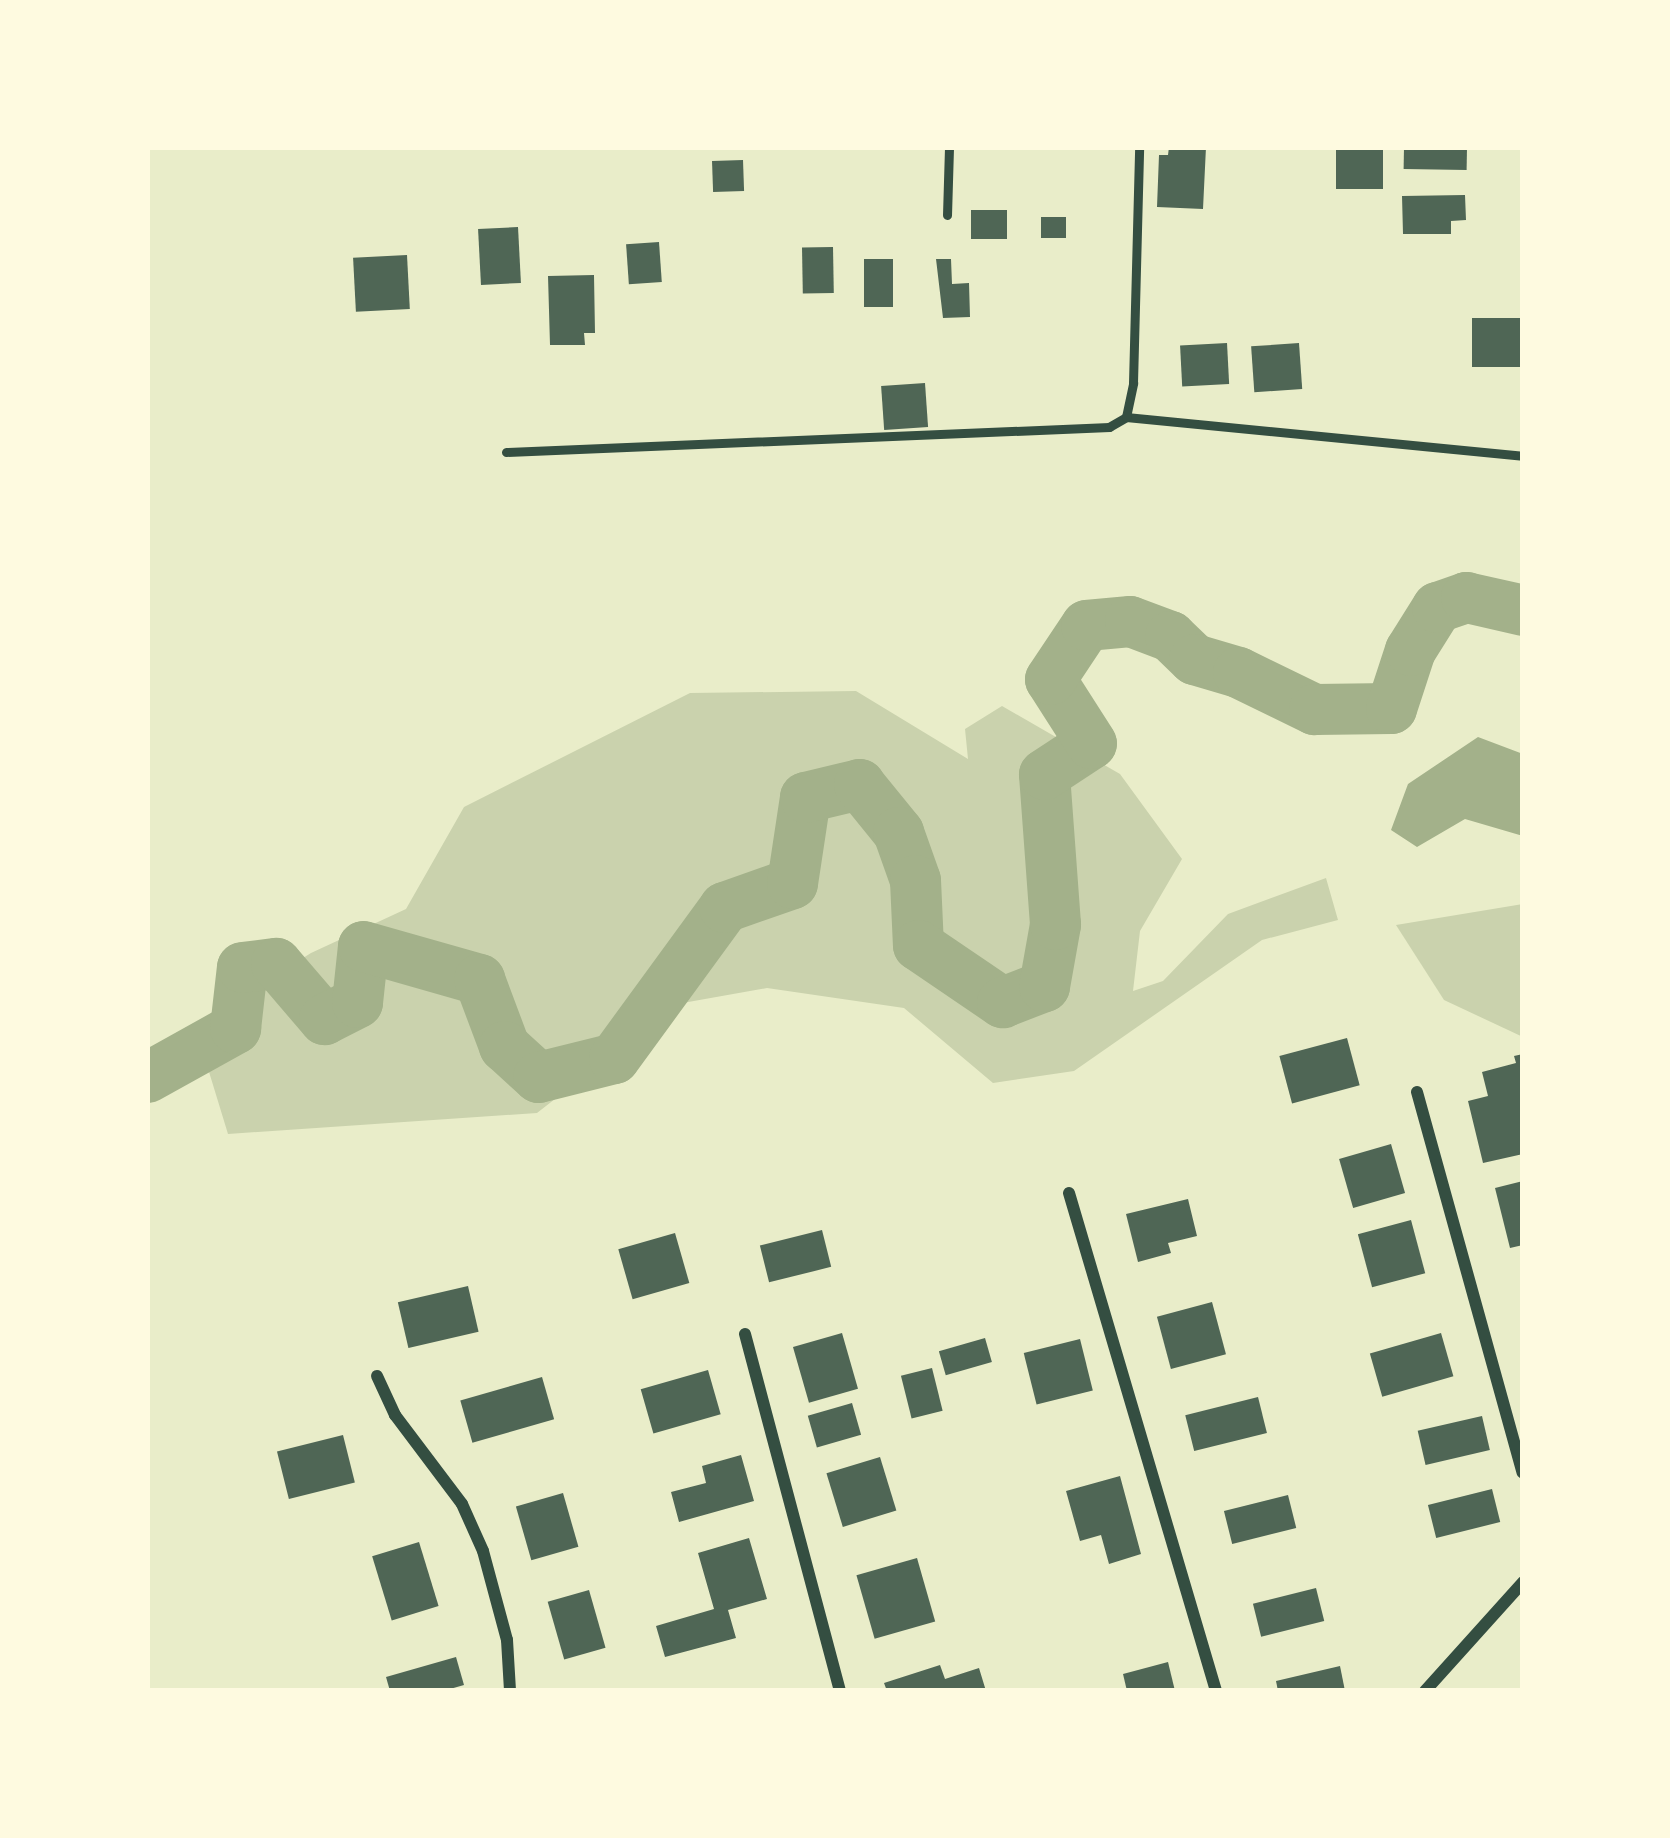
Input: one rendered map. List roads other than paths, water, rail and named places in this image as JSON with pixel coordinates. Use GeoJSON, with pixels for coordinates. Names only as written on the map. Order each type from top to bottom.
{"type":"FeatureCollection","features":[{"type":"Feature","properties":{"kind":"street"},"geometry":{"type":"LineString","coordinates":[[1417,1092],[1523,1473]]}},
{"type":"Feature","properties":{"kind":"street"},"geometry":{"type":"LineString","coordinates":[[1069,1193],[1216,1691]]}},
{"type":"Feature","properties":{"kind":"street"},"geometry":{"type":"LineString","coordinates":[[745,1334],[840,1691]]}},
{"type":"Feature","properties":{"kind":"street"},"geometry":{"type":"LineString","coordinates":[[377,1376],[395,1414],[462,1504],[483,1551],[507,1640],[510,1691]]}},
{"type":"Feature","properties":{"kind":"street"},"geometry":{"type":"LineString","coordinates":[[1425,1691],[1523,1582]]}},
{"type":"Feature","properties":{"kind":"lane"},"geometry":{"type":"LineString","coordinates":[[946,215],[949,147]]}},
{"type":"Feature","properties":{"kind":"lane"},"geometry":{"type":"LineString","coordinates":[[1126,417],[1137,327],[1138,147]]}},
{"type":"Feature","properties":{"kind":"lane"},"geometry":{"type":"LineString","coordinates":[[506,452],[1109,427],[1126,417],[1522,456]]}},
{"type":"Feature","properties":{"kind":"waterway"},"geometry":{"type":"LineString","coordinates":[[147,1077],[235,1028],[242,967],[276,963],[324,1019],[357,1002],[363,946],[479,979],[504,1046],[538,1077],[614,1058],[724,907],[792,883],[805,797],[859,784],[898,832],[915,880],[918,945],[1002,1002],[1044,986],[1055,924],[1044,774],[1091,743],[1050,679],[1086,625],[1130,621],[1170,636],[1194,659],[1238,672],[1314,709],[1391,708],[1410,650],[1437,607],[1466,597],[1523,610]]}}]}
